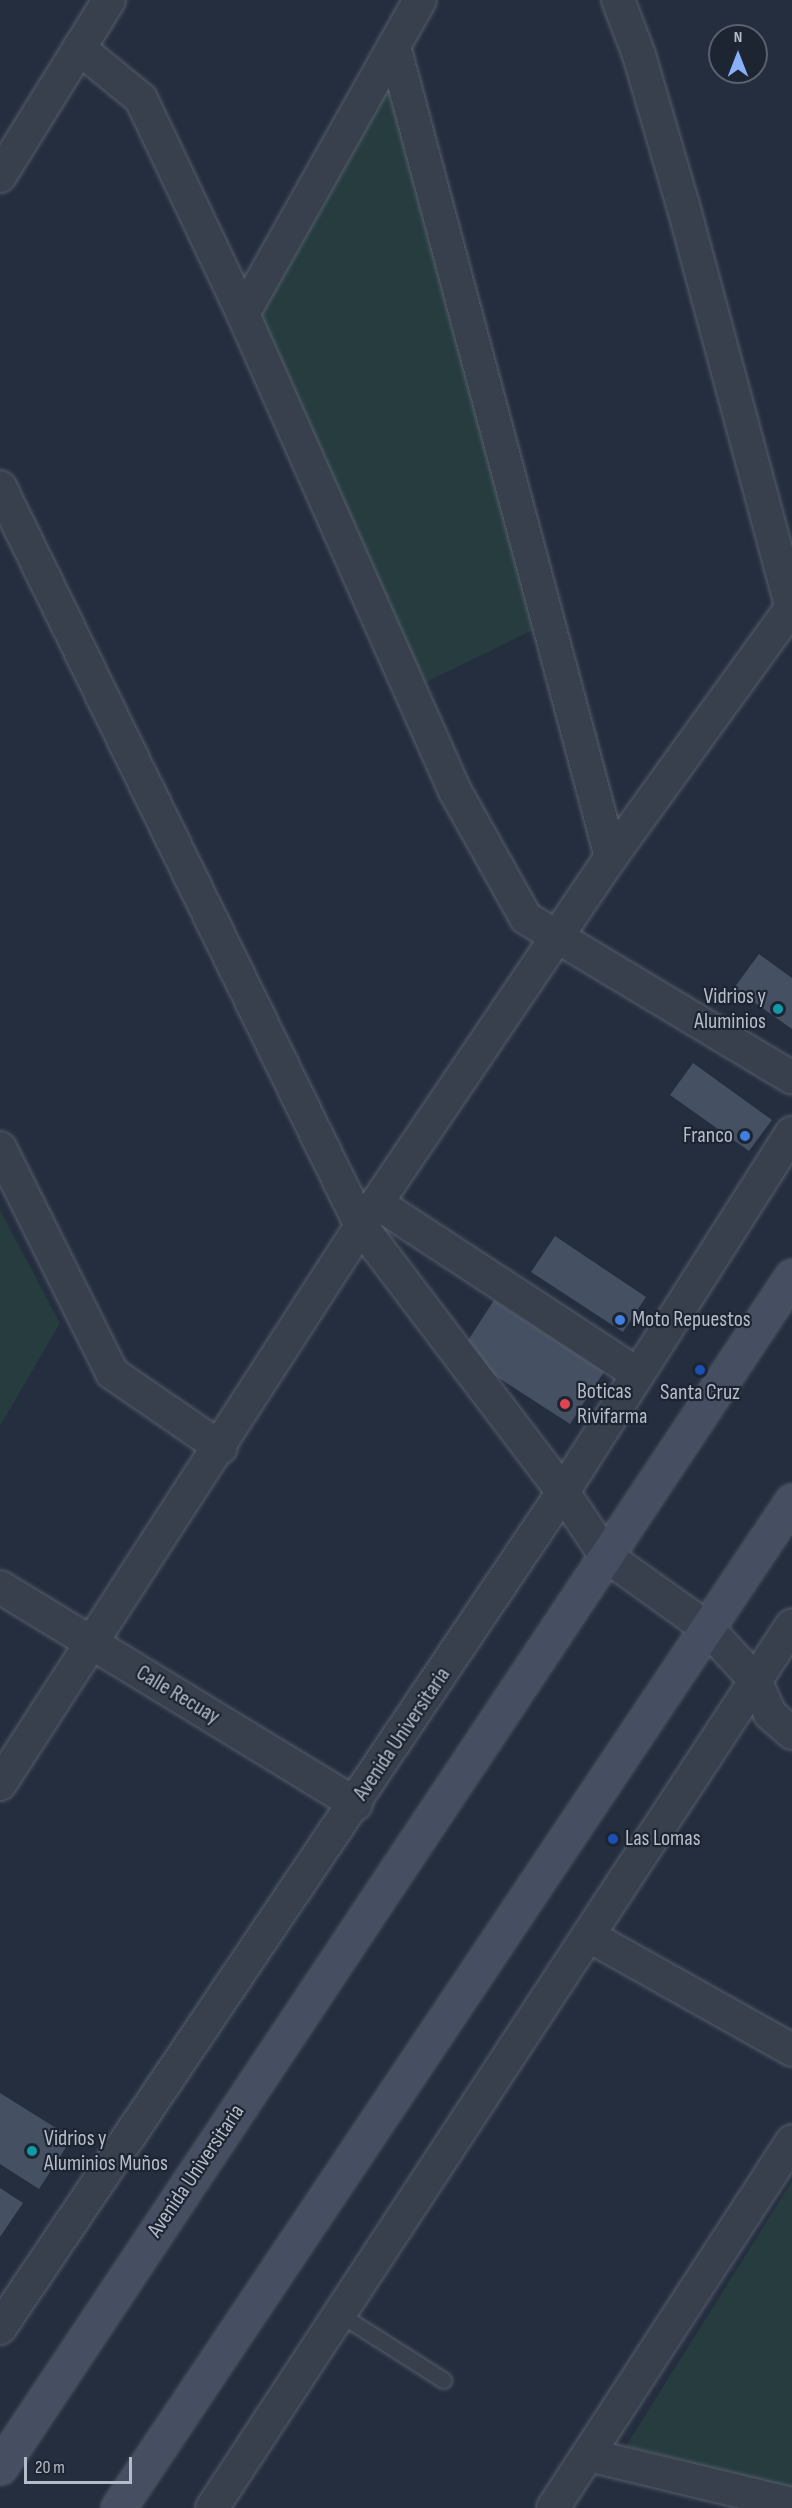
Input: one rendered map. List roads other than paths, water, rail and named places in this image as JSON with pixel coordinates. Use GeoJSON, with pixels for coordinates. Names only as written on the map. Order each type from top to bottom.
{"type":"FeatureCollection","features":[{"type":"Feature","properties":{"kind":"main road","name":"Avenida Universitaria"},"geometry":{"type":"LineString","coordinates":[[0,2467],[792,1276]]}},
{"type":"Feature","properties":{"kind":"main road"},"geometry":{"type":"LineString","coordinates":[[118,2508],[792,1501]]}},
{"type":"Feature","properties":{"kind":"street"},"geometry":{"type":"LineString","coordinates":[[0,176],[110,0]]}},
{"type":"Feature","properties":{"kind":"street"},"geometry":{"type":"LineString","coordinates":[[243,314],[420,0]]}},
{"type":"Feature","properties":{"kind":"street"},"geometry":{"type":"LineString","coordinates":[[0,1784],[221,1448],[369,1215],[560,938],[611,857],[792,608],[683,206],[639,55],[618,0]]}},
{"type":"Feature","properties":{"kind":"street"},"geometry":{"type":"LineString","coordinates":[[394,46],[611,857]]}},
{"type":"Feature","properties":{"kind":"street"},"geometry":{"type":"LineString","coordinates":[[79,48],[141,99],[243,314],[455,791],[526,918],[792,1078]]}},
{"type":"Feature","properties":{"kind":"street"},"geometry":{"type":"LineString","coordinates":[[0,487],[369,1215],[606,1555],[707,1628],[755,1680],[770,1714],[792,1733]]}},
{"type":"Feature","properties":{"kind":"street","name":"Avenida Universitaria"},"geometry":{"type":"LineString","coordinates":[[0,2328],[356,1804],[563,1492],[792,1133]]}},
{"type":"Feature","properties":{"kind":"street"},"geometry":{"type":"LineString","coordinates":[[0,1148],[112,1373],[221,1448]]}},
{"type":"Feature","properties":{"kind":"street"},"geometry":{"type":"LineString","coordinates":[[369,1215],[637,1374]]}},
{"type":"Feature","properties":{"kind":"street","name":"Calle Recuay"},"geometry":{"type":"LineString","coordinates":[[0,1587],[356,1804]]}},
{"type":"Feature","properties":{"kind":"street"},"geometry":{"type":"LineString","coordinates":[[212,2508],[792,1625]]}},
{"type":"Feature","properties":{"kind":"street"},"geometry":{"type":"LineString","coordinates":[[589,1936],[792,2050]]}},
{"type":"Feature","properties":{"kind":"street"},"geometry":{"type":"LineString","coordinates":[[553,2508],[792,2141]]}},
{"type":"Feature","properties":{"kind":"street"},"geometry":{"type":"LineString","coordinates":[[588,2455],[792,2504]]}},
{"type":"Feature","properties":{"kind":"lane"},"geometry":{"type":"LineString","coordinates":[[338,2313],[443,2380]]}},
{"type":"Feature","properties":{"kind":"place","name":"Vidrios y Aluminios"},"geometry":{"type":"Point","coordinates":[778,1009]}},
{"type":"Feature","properties":{"kind":"place","name":"Franco"},"geometry":{"type":"Point","coordinates":[745,1136]}},
{"type":"Feature","properties":{"kind":"place","name":"Moto Repuestos"},"geometry":{"type":"Point","coordinates":[620,1320]}},
{"type":"Feature","properties":{"kind":"place","name":"Santa Cruz"},"geometry":{"type":"Point","coordinates":[700,1370]}},
{"type":"Feature","properties":{"kind":"place","name":"Boticas Rivifarma"},"geometry":{"type":"Point","coordinates":[565,1404]}},
{"type":"Feature","properties":{"kind":"place","name":"Las Lomas"},"geometry":{"type":"Point","coordinates":[613,1839]}},
{"type":"Feature","properties":{"kind":"place","name":"Vidrios y Aluminios Muños"},"geometry":{"type":"Point","coordinates":[32,2151]}}]}
